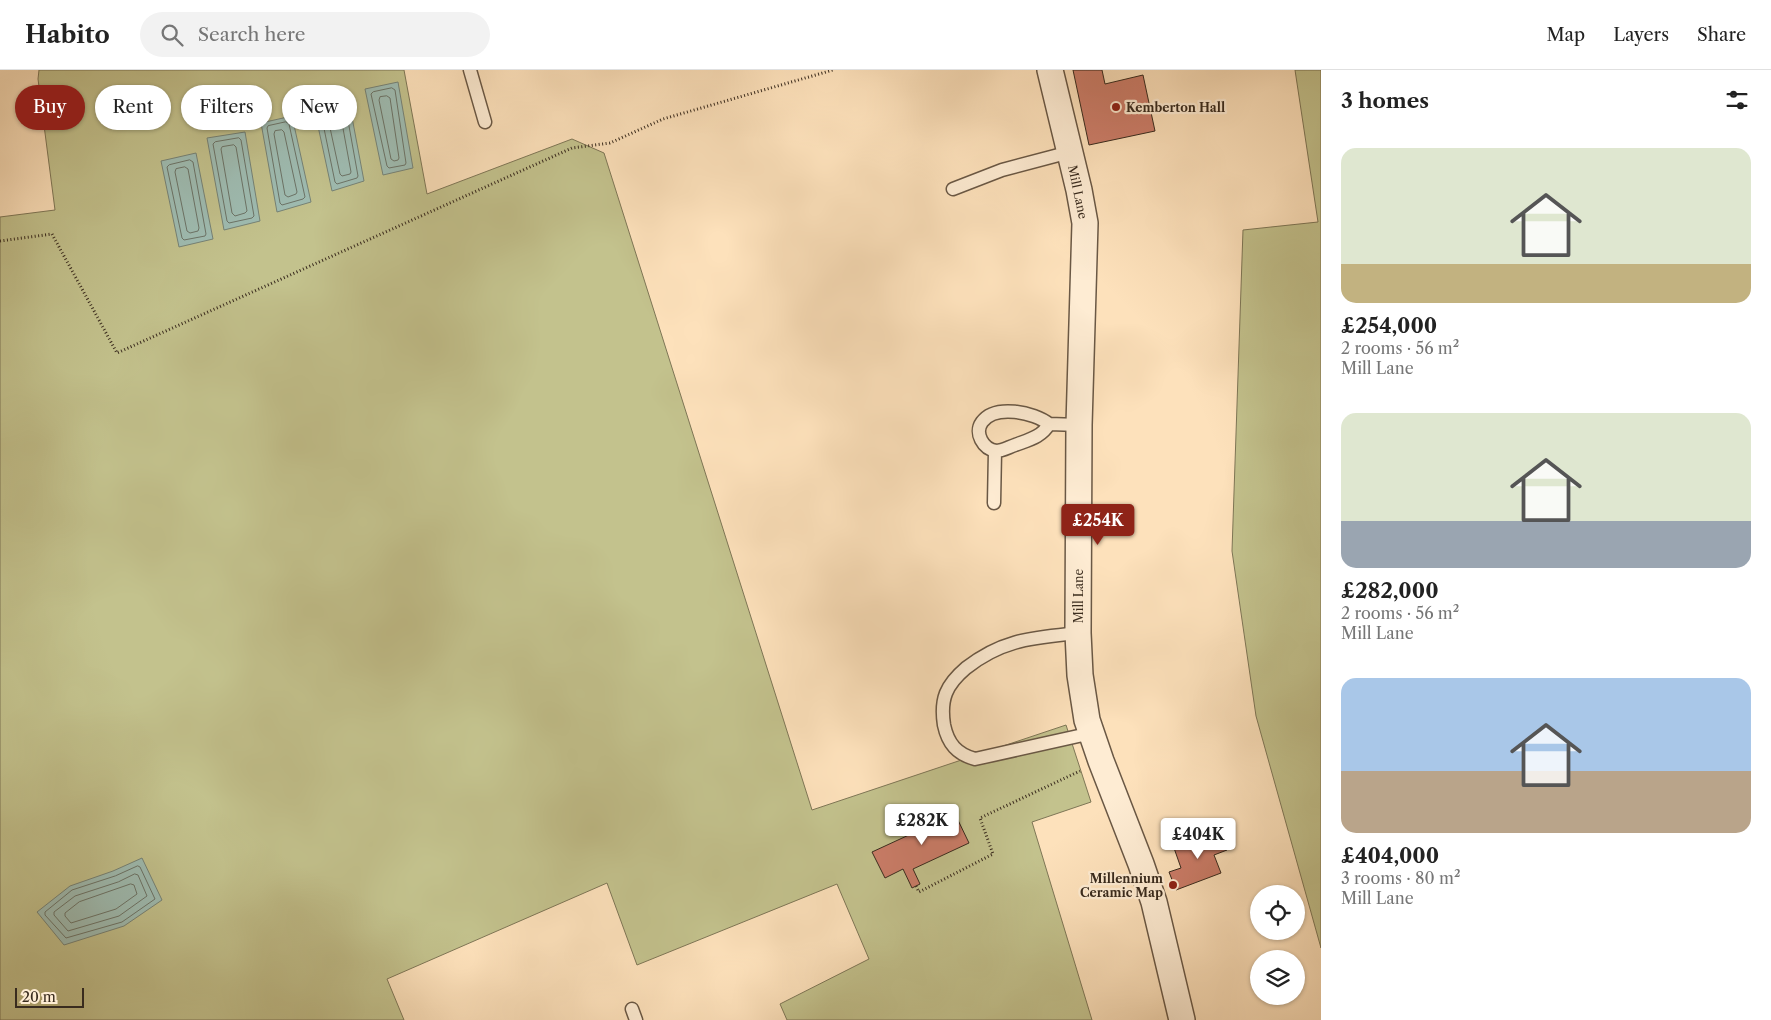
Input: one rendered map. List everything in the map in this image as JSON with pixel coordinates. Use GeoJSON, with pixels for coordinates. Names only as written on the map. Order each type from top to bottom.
{"type":"FeatureCollection","features":[{"type":"Feature","properties":{"kind":"street","name":"Mill Lane"},"geometry":{"type":"LineString","coordinates":[[1050,70],[1085,223],[1079,425],[1078,633],[1080,675],[1087,720],[1154,902],[1182,1020]]}},
{"type":"Feature","properties":{"kind":"lane"},"geometry":{"type":"LineString","coordinates":[[470,70],[485,122]]}},
{"type":"Feature","properties":{"kind":"lane"},"geometry":{"type":"LineString","coordinates":[[953,189],[1002,170],[1070,152]]}},
{"type":"Feature","properties":{"kind":"lane"},"geometry":{"type":"LineString","coordinates":[[1050,424],[1046,430],[1037,436],[1002,450],[995,451],[983,443],[978,436],[979,427],[983,420],[993,414],[1018,411],[1044,419],[1050,424],[1079,425]]}},
{"type":"Feature","properties":{"kind":"lane"},"geometry":{"type":"LineString","coordinates":[[994,503],[995,451]]}},
{"type":"Feature","properties":{"kind":"lane"},"geometry":{"type":"LineString","coordinates":[[1078,633],[1026,639],[990,651],[976,660],[955,677],[949,685],[944,697],[944,724],[948,738],[957,751],[963,756],[975,759],[1092,733]]}},
{"type":"Feature","properties":{"kind":"path"},"geometry":{"type":"LineString","coordinates":[[0,241],[52,234],[117,353],[572,148],[610,144],[663,119],[833,70]]}},
{"type":"Feature","properties":{"kind":"path"},"geometry":{"type":"LineString","coordinates":[[916,886],[919,892],[993,854],[980,818],[1101,761]]}},
{"type":"Feature","properties":{"kind":"shaded area"},"geometry":{"type":"Polygon","coordinates":[[[39,70],[404,70],[427,194],[572,139],[604,153],[812,810],[1066,725],[1091,802],[1032,822],[1092,1020],[787,1020],[780,1004],[869,959],[837,884],[637,965],[607,883],[387,979],[404,1020],[0,1020],[0,217],[55,210],[45,130],[85,130],[85,85],[39,85],[39,70]]]}},
{"type":"Feature","properties":{"kind":"shaded area"},"geometry":{"type":"Polygon","coordinates":[[[1295,70],[1321,70],[1321,948],[1305,885],[1303,885],[1256,716],[1232,551],[1243,230],[1318,222],[1295,70]]]}},
{"type":"Feature","properties":{"kind":"water"},"geometry":{"type":"Polygon","coordinates":[[[398,82],[413,168],[383,175],[365,89],[398,82]]]}},
{"type":"Feature","properties":{"kind":"water"},"geometry":{"type":"Polygon","coordinates":[[[282,118],[282,130],[295,130],[311,202],[277,212],[262,130],[272,130],[272,121],[282,118]]]}},
{"type":"Feature","properties":{"kind":"water"},"geometry":{"type":"Polygon","coordinates":[[[319,130],[354,130],[364,181],[332,191],[319,130]]]}},
{"type":"Feature","properties":{"kind":"water"},"geometry":{"type":"Polygon","coordinates":[[[245,132],[260,221],[224,230],[207,138],[245,132]]]}},
{"type":"Feature","properties":{"kind":"water"},"geometry":{"type":"Polygon","coordinates":[[[196,153],[213,239],[179,247],[161,161],[196,153]]]}},
{"type":"Feature","properties":{"kind":"water"},"geometry":{"type":"Polygon","coordinates":[[[142,858],[162,900],[124,926],[64,945],[37,912],[70,886],[113,871],[142,858]]]}},
{"type":"Feature","properties":{"kind":"building","name":"Kemberton Hall"},"geometry":{"type":"Polygon","coordinates":[[[1073,70],[1102,70],[1105,84],[1143,75],[1155,131],[1089,145],[1073,70]]]}},
{"type":"Feature","properties":{"kind":"building"},"geometry":{"type":"Polygon","coordinates":[[[942,807],[947,819],[956,816],[969,843],[913,869],[920,884],[912,888],[903,869],[885,878],[872,852],[924,828],[919,818],[942,807]]]}},
{"type":"Feature","properties":{"kind":"building"},"geometry":{"type":"Polygon","coordinates":[[[1220,830],[1227,850],[1214,855],[1221,873],[1176,890],[1169,872],[1181,868],[1174,848],[1220,830]]]}},
{"type":"Feature","properties":{"kind":"place","name":"Kemberton Hall"},"geometry":{"type":"Point","coordinates":[1116,107]}},
{"type":"Feature","properties":{"kind":"place","name":"Millennium Ceramic Map"},"geometry":{"type":"Point","coordinates":[1173,885]}}]}
